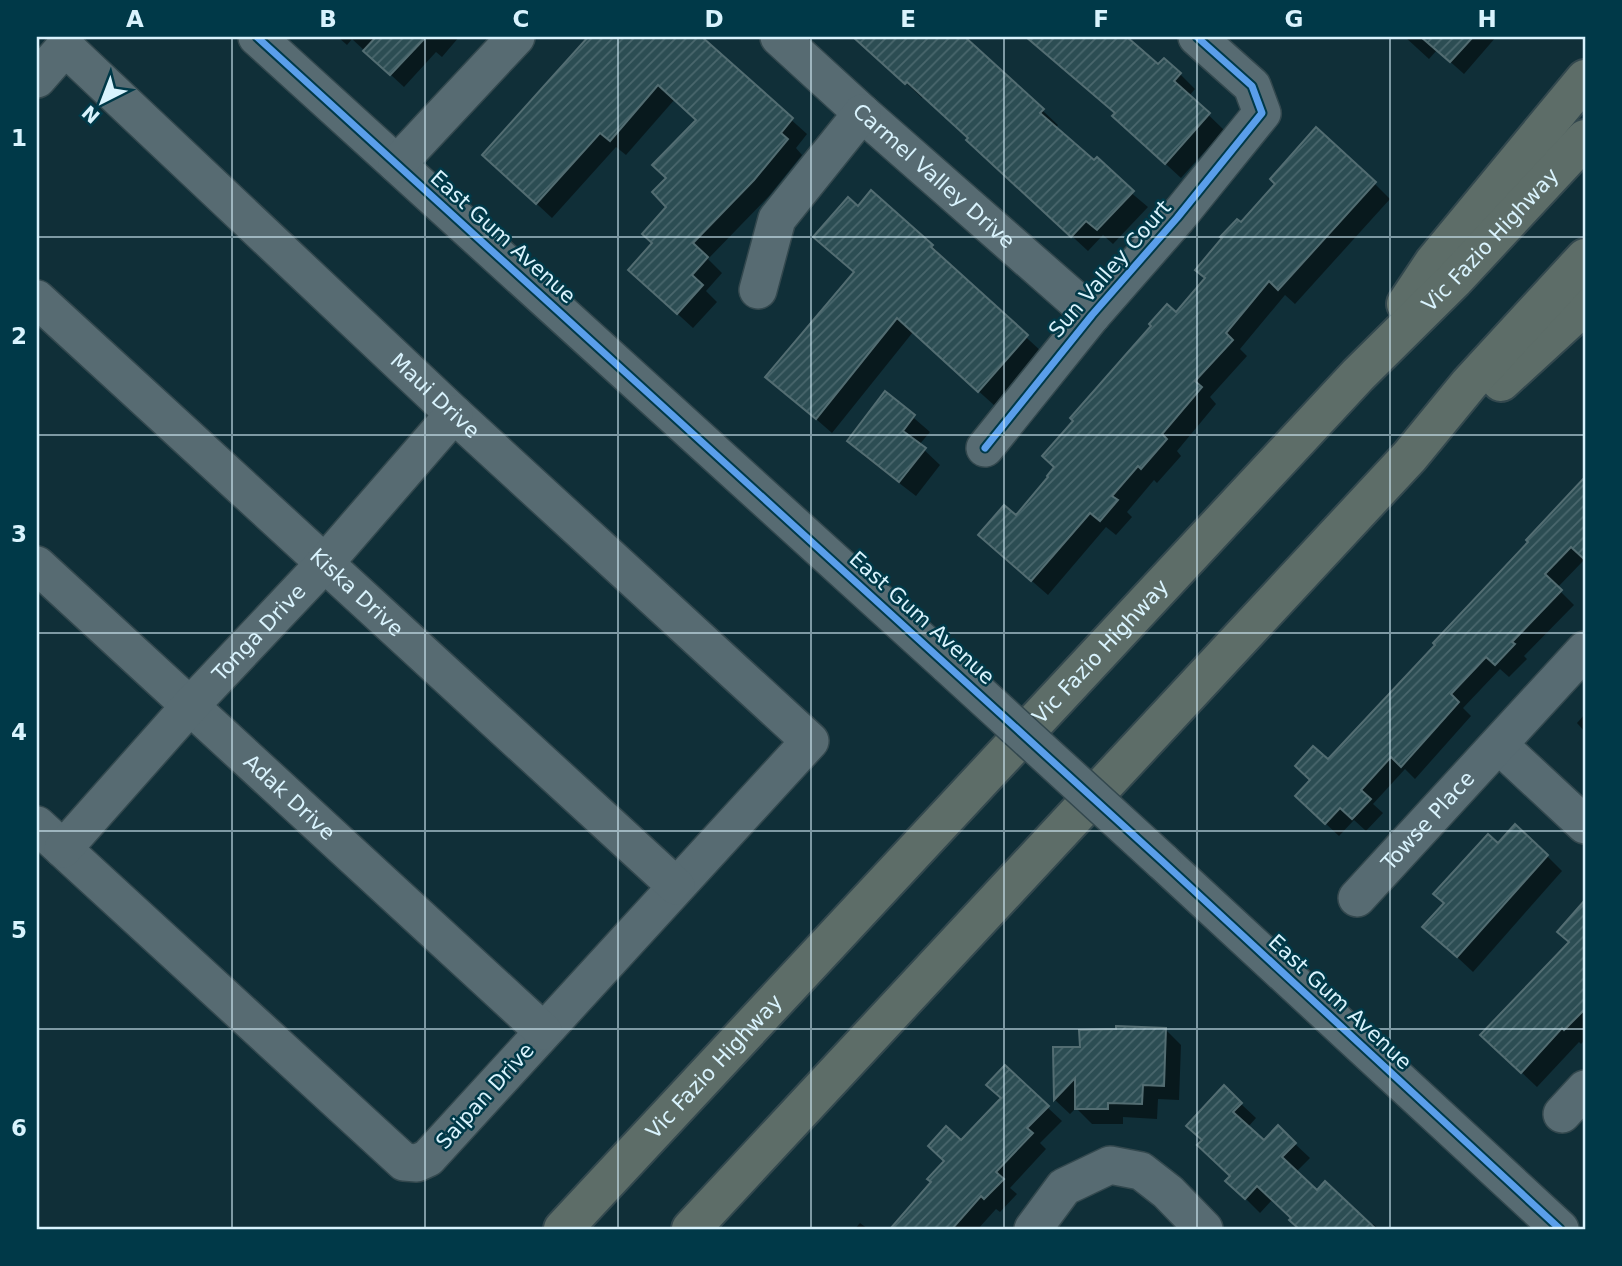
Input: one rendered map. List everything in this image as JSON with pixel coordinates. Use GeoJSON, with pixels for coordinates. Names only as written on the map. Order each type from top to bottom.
{"type":"FeatureCollection","features":[{"type":"Feature","properties":{"kind":"highway"},"geometry":{"type":"LineString","coordinates":[[1358,375],[1434,262],[1585,79]]}},
{"type":"Feature","properties":{"kind":"highway","name":"Vic Fazio Highway"},"geometry":{"type":"LineString","coordinates":[[563,1229],[1358,375],[1454,280],[1585,139]]}},
{"type":"Feature","properties":{"kind":"highway"},"geometry":{"type":"LineString","coordinates":[[691,1229],[1410,456],[1469,384],[1585,258]]}},
{"type":"Feature","properties":{"kind":"highway"},"geometry":{"type":"LineString","coordinates":[[1410,456],[1485,397],[1585,305]]}},
{"type":"Feature","properties":{"kind":"street","name":"East Gum Avenue"},"geometry":{"type":"LineString","coordinates":[[257,37],[948,665],[1560,1229]]}},
{"type":"Feature","properties":{"kind":"street"},"geometry":{"type":"LineString","coordinates":[[397,164],[516,37]]}},
{"type":"Feature","properties":{"kind":"street","name":"Carmel Valley Drive"},"geometry":{"type":"LineString","coordinates":[[779,37],[1092,314]]}},
{"type":"Feature","properties":{"kind":"street","name":"Sun Valley Court"},"geometry":{"type":"LineString","coordinates":[[985,448],[1092,314],[1177,218],[1262,113],[1252,86],[1197,37]]}},
{"type":"Feature","properties":{"kind":"street","name":"Maui Drive"},"geometry":{"type":"LineString","coordinates":[[37,79],[65,47],[454,414],[810,741]]}},
{"type":"Feature","properties":{"kind":"street"},"geometry":{"type":"LineString","coordinates":[[758,290],[777,219],[862,113]]}},
{"type":"Feature","properties":{"kind":"street","name":"Kiska Drive"},"geometry":{"type":"LineString","coordinates":[[37,299],[676,886]]}},
{"type":"Feature","properties":{"kind":"street","name":"Tonga Drive"},"geometry":{"type":"LineString","coordinates":[[50,837],[189,707],[324,564],[454,414]]}},
{"type":"Feature","properties":{"kind":"street","name":"Adak Drive"},"geometry":{"type":"LineString","coordinates":[[37,565],[543,1031]]}},
{"type":"Feature","properties":{"kind":"street","name":"Towse Place"},"geometry":{"type":"LineString","coordinates":[[1357,898],[1585,650]]}},
{"type":"Feature","properties":{"kind":"street","name":"Saipan Drive"},"geometry":{"type":"LineString","coordinates":[[50,837],[404,1162],[417,1163],[428,1158],[810,741]]}},
{"type":"Feature","properties":{"kind":"street"},"geometry":{"type":"LineString","coordinates":[[1499,745],[1585,825]]}},
{"type":"Feature","properties":{"kind":"street"},"geometry":{"type":"LineString","coordinates":[[1033,1229],[1063,1187],[1110,1165],[1141,1171],[1168,1192],[1204,1229]]}},
{"type":"Feature","properties":{"kind":"building"},"geometry":{"type":"Polygon","coordinates":[[[376,37],[426,37],[390,75],[363,51],[376,37]]]}},
{"type":"Feature","properties":{"kind":"building"},"geometry":{"type":"Polygon","coordinates":[[[588,37],[702,37],[793,118],[781,133],[788,139],[754,180],[693,243],[708,257],[692,275],[703,285],[677,314],[628,270],[652,243],[642,234],[666,207],[652,192],[666,178],[652,165],[696,120],[658,85],[610,141],[600,133],[536,204],[482,155],[588,37]]]}},
{"type":"Feature","properties":{"kind":"building"},"geometry":{"type":"Polygon","coordinates":[[[853,37],[965,37],[1044,109],[1040,113],[1094,160],[1097,157],[1134,191],[1097,230],[1086,221],[1071,237],[907,82],[905,84],[853,37]]]}},
{"type":"Feature","properties":{"kind":"building"},"geometry":{"type":"Polygon","coordinates":[[[1026,37],[1127,37],[1158,64],[1164,58],[1181,73],[1174,81],[1210,113],[1165,164],[1112,116],[1115,113],[1026,37]]]}},
{"type":"Feature","properties":{"kind":"building"},"geometry":{"type":"Polygon","coordinates":[[[1421,37],[1473,37],[1450,62],[1421,37]]]}},
{"type":"Feature","properties":{"kind":"building"},"geometry":{"type":"Polygon","coordinates":[[[1316,127],[1376,182],[1278,290],[1269,281],[1226,333],[1233,340],[1195,381],[1202,387],[1162,434],[1167,439],[1141,469],[1138,466],[1112,496],[1118,500],[1100,521],[1090,513],[1031,581],[978,535],[1004,505],[1016,515],[1048,477],[1054,467],[1042,456],[1073,421],[1070,418],[1167,304],[1176,312],[1205,278],[1195,270],[1222,238],[1220,237],[1237,219],[1241,222],[1275,184],[1270,179],[1316,127]]]}},
{"type":"Feature","properties":{"kind":"building"},"geometry":{"type":"Polygon","coordinates":[[[871,190],[1028,335],[978,392],[897,318],[816,419],[765,377],[854,272],[813,237],[848,197],[858,206],[871,190]]]}},
{"type":"Feature","properties":{"kind":"building"},"geometry":{"type":"Polygon","coordinates":[[[885,391],[915,415],[903,431],[926,448],[899,482],[847,441],[885,391]]]}},
{"type":"Feature","properties":{"kind":"building"},"geometry":{"type":"Polygon","coordinates":[[[1585,477],[1585,560],[1571,547],[1545,574],[1562,590],[1512,642],[1515,644],[1495,665],[1486,657],[1451,694],[1459,702],[1401,767],[1391,757],[1361,790],[1371,799],[1352,819],[1340,808],[1325,824],[1295,796],[1310,780],[1295,766],[1313,746],[1328,759],[1435,645],[1433,643],[1585,477]]]}},
{"type":"Feature","properties":{"kind":"building"},"geometry":{"type":"Polygon","coordinates":[[[1515,824],[1548,855],[1457,957],[1422,927],[1444,903],[1433,894],[1488,834],[1498,843],[1515,824]]]}},
{"type":"Feature","properties":{"kind":"building"},"geometry":{"type":"Polygon","coordinates":[[[1585,900],[1585,1009],[1564,1030],[1562,1028],[1521,1073],[1480,1035],[1569,942],[1557,932],[1585,900]]]}},
{"type":"Feature","properties":{"kind":"building"},"geometry":{"type":"Polygon","coordinates":[[[1116,1026],[1166,1028],[1164,1086],[1143,1085],[1142,1104],[1108,1103],[1108,1109],[1075,1109],[1075,1078],[1054,1100],[1053,1047],[1080,1047],[1079,1030],[1116,1029],[1116,1026]]]}},
{"type":"Feature","properties":{"kind":"building"},"geometry":{"type":"Polygon","coordinates":[[[1005,1065],[1049,1106],[1027,1128],[1033,1133],[996,1172],[1004,1179],[984,1199],[981,1196],[952,1229],[890,1229],[931,1182],[927,1179],[944,1161],[928,1146],[946,1126],[961,1140],[1001,1098],[986,1085],[1005,1065]]]}},
{"type":"Feature","properties":{"kind":"building"},"geometry":{"type":"Polygon","coordinates":[[[1224,1085],[1242,1103],[1233,1112],[1264,1140],[1278,1125],[1296,1143],[1282,1157],[1317,1190],[1325,1181],[1376,1229],[1299,1229],[1257,1186],[1245,1199],[1225,1181],[1230,1176],[1197,1145],[1202,1140],[1186,1126],[1224,1085]]]}},
{"type":"Feature","properties":{"kind":"cycle path"},"geometry":{"type":"LineString","coordinates":[[257,37],[1162,861],[1560,1229]]}},
{"type":"Feature","properties":{"kind":"cycle path"},"geometry":{"type":"LineString","coordinates":[[985,448],[1092,315],[1177,218],[1262,113],[1252,86],[1197,37]]}}]}
